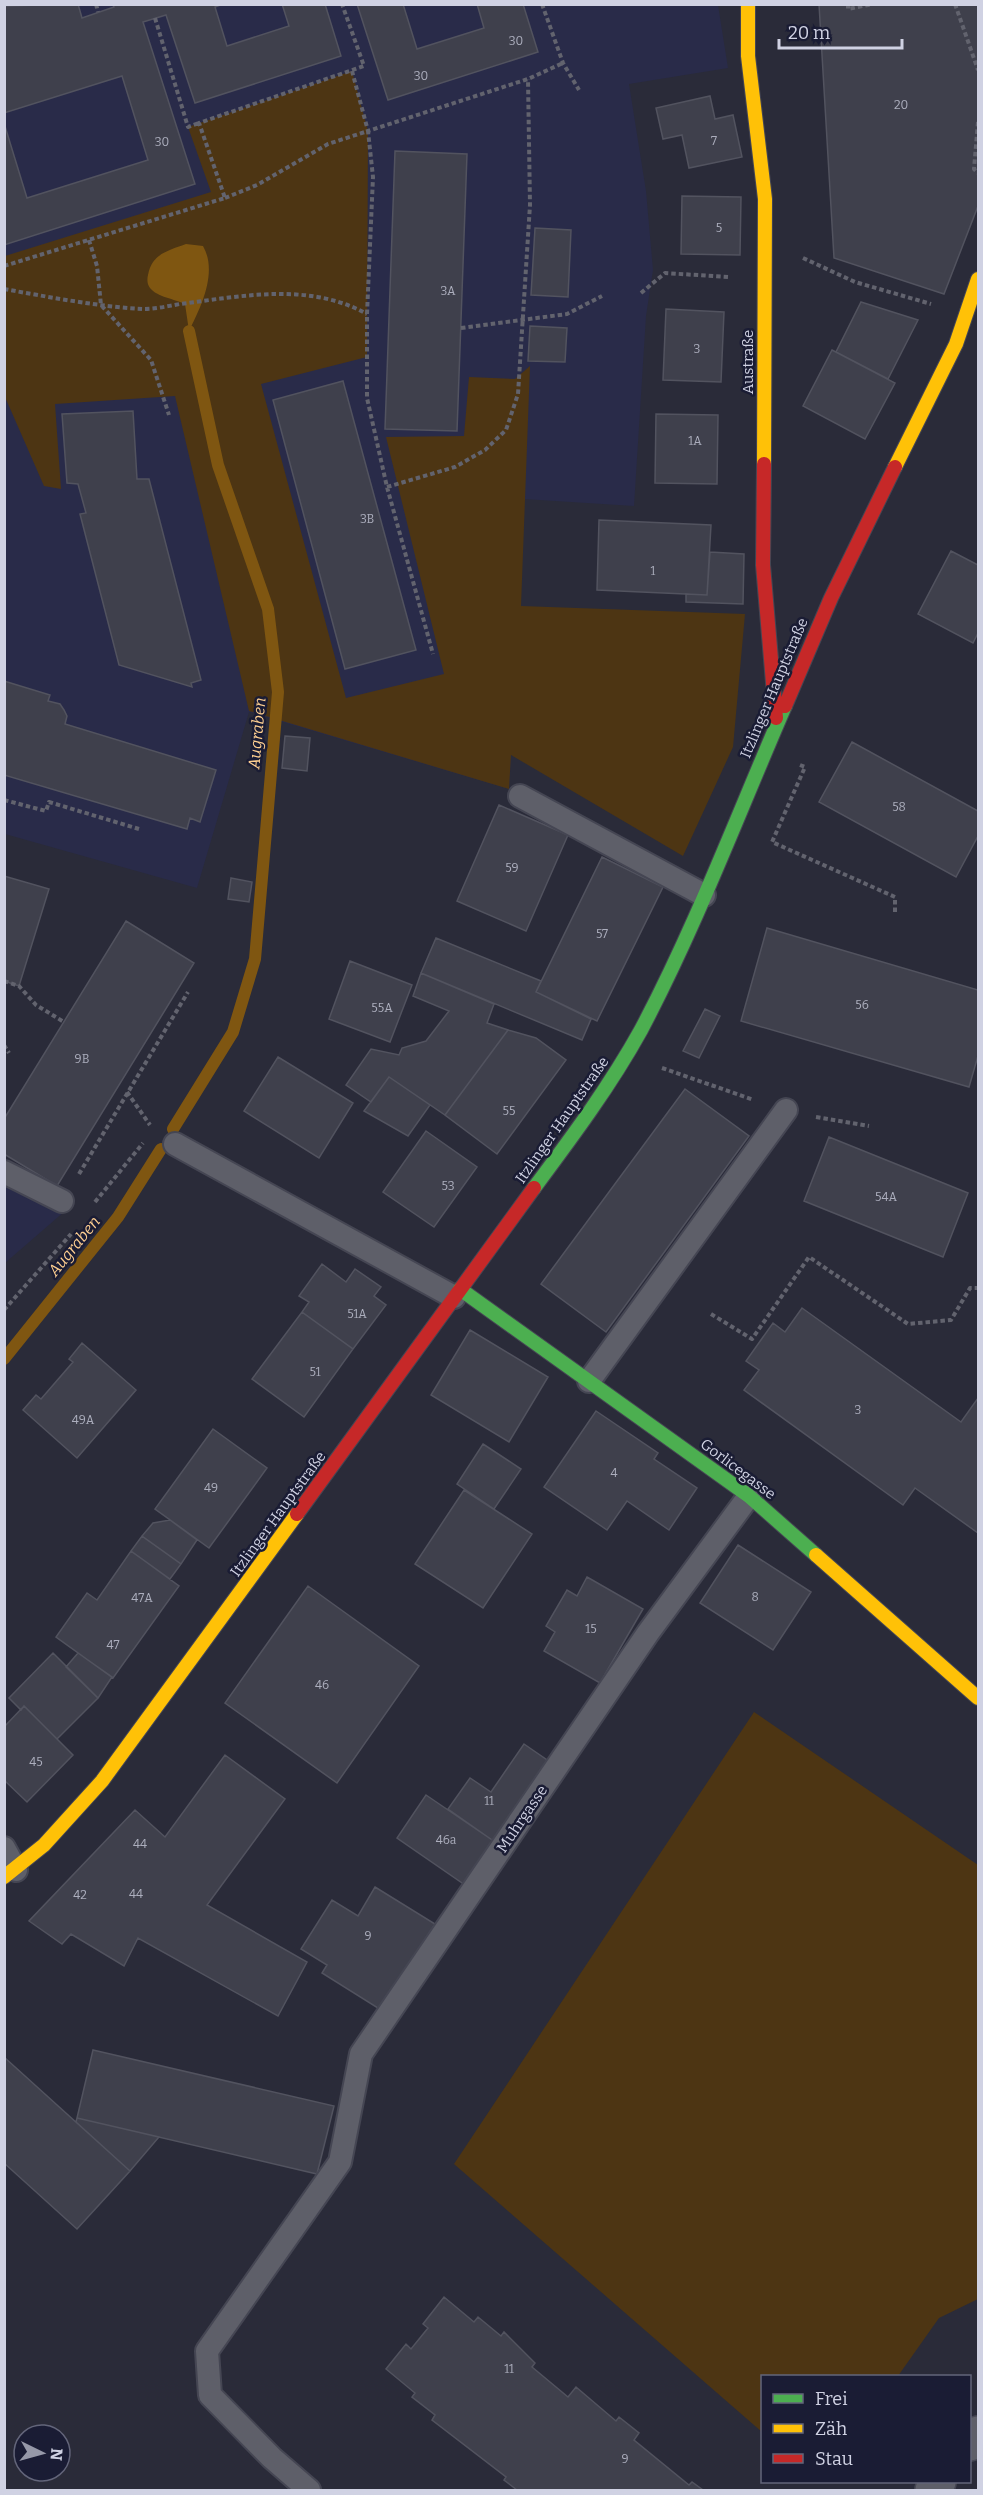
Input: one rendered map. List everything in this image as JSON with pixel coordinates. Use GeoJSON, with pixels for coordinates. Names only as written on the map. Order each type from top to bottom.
{"type":"FeatureCollection","features":[{"type":"Feature","properties":{"kind":"street","name":"Austraße"},"geometry":{"type":"LineString","coordinates":[[748,4],[748,56],[765,199],[763,565],[776,721]]}},
{"type":"Feature","properties":{"kind":"street","name":"Itzlinger Hauptstraße"},"geometry":{"type":"LineString","coordinates":[[10,1874],[102,1781],[173,1687],[457,1293],[601,1098],[674,964],[776,721],[831,598],[956,344],[978,279]]}},
{"type":"Feature","properties":{"kind":"street","name":"Gorlicegasse"},"geometry":{"type":"LineString","coordinates":[[457,1293],[589,1381],[749,1496],[978,1698]]}},
{"type":"Feature","properties":{"kind":"lane"},"geometry":{"type":"LineString","coordinates":[[520,796],[704,895]]}},
{"type":"Feature","properties":{"kind":"lane"},"geometry":{"type":"LineString","coordinates":[[589,1381],[786,1110]]}},
{"type":"Feature","properties":{"kind":"lane"},"geometry":{"type":"LineString","coordinates":[[175,1144],[457,1293]]}},
{"type":"Feature","properties":{"kind":"lane"},"geometry":{"type":"LineString","coordinates":[[4,1172],[62,1201]]}},
{"type":"Feature","properties":{"kind":"lane","name":"Muhrgasse"},"geometry":{"type":"LineString","coordinates":[[309,2490],[272,2458],[210,2395],[207,2350],[340,2162],[361,2054],[648,1633],[749,1496]]}},
{"type":"Feature","properties":{"kind":"lane"},"geometry":{"type":"LineString","coordinates":[[4,1848],[10,1874]]}},
{"type":"Feature","properties":{"kind":"path"},"geometry":{"type":"LineString","coordinates":[[96,4],[98,12]]}},
{"type":"Feature","properties":{"kind":"path"},"geometry":{"type":"LineString","coordinates":[[155,18],[188,127],[364,66],[342,4]]}},
{"type":"Feature","properties":{"kind":"path"},"geometry":{"type":"LineString","coordinates":[[542,4],[563,63],[579,90]]}},
{"type":"Feature","properties":{"kind":"path"},"geometry":{"type":"LineString","coordinates":[[848,4],[848,9],[873,4]]}},
{"type":"Feature","properties":{"kind":"path"},"geometry":{"type":"LineString","coordinates":[[955,4],[978,70]]}},
{"type":"Feature","properties":{"kind":"path"},"geometry":{"type":"LineString","coordinates":[[4,266],[225,198],[257,185],[328,144],[528,79],[563,63]]}},
{"type":"Feature","properties":{"kind":"path"},"geometry":{"type":"LineString","coordinates":[[352,71],[368,131],[373,177],[367,314],[367,398],[387,487],[433,654]]}},
{"type":"Feature","properties":{"kind":"path"},"geometry":{"type":"LineString","coordinates":[[387,487],[455,466],[485,450],[506,430],[518,394],[524,319],[530,205],[528,79]]}},
{"type":"Feature","properties":{"kind":"path"},"geometry":{"type":"LineString","coordinates":[[978,122],[974,169],[978,173]]}},
{"type":"Feature","properties":{"kind":"path"},"geometry":{"type":"LineString","coordinates":[[199,123],[225,198]]}},
{"type":"Feature","properties":{"kind":"path"},"geometry":{"type":"LineString","coordinates":[[89,240],[97,266],[101,305],[151,360],[169,415]]}},
{"type":"Feature","properties":{"kind":"path"},"geometry":{"type":"LineString","coordinates":[[801,257],[855,282],[966,315]]}},
{"type":"Feature","properties":{"kind":"path"},"geometry":{"type":"LineString","coordinates":[[641,293],[665,273],[765,279]]}},
{"type":"Feature","properties":{"kind":"path"},"geometry":{"type":"LineString","coordinates":[[4,289],[101,305],[146,309],[248,295],[311,295],[339,300],[367,314]]}},
{"type":"Feature","properties":{"kind":"path"},"geometry":{"type":"LineString","coordinates":[[461,328],[567,314],[602,296]]}},
{"type":"Feature","properties":{"kind":"path"},"geometry":{"type":"LineString","coordinates":[[764,750],[805,767],[772,842],[895,897],[896,914]]}},
{"type":"Feature","properties":{"kind":"path"},"geometry":{"type":"LineString","coordinates":[[4,800],[46,811],[49,802],[139,829]]}},
{"type":"Feature","properties":{"kind":"path"},"geometry":{"type":"LineString","coordinates":[[4,981],[19,986],[36,1005],[64,1022]]}},
{"type":"Feature","properties":{"kind":"path"},"geometry":{"type":"LineString","coordinates":[[62,1201],[188,992]]}},
{"type":"Feature","properties":{"kind":"path"},"geometry":{"type":"LineString","coordinates":[[4,1045],[9,1053]]}},
{"type":"Feature","properties":{"kind":"path"},"geometry":{"type":"LineString","coordinates":[[629,1050],[675,1075],[786,1110],[869,1126]]}},
{"type":"Feature","properties":{"kind":"path"},"geometry":{"type":"LineString","coordinates":[[127,1092],[153,1129]]}},
{"type":"Feature","properties":{"kind":"path"},"geometry":{"type":"LineString","coordinates":[[88,1211],[135,1149],[149,1138]]}},
{"type":"Feature","properties":{"kind":"path"},"geometry":{"type":"LineString","coordinates":[[4,1310],[75,1229]]}},
{"type":"Feature","properties":{"kind":"path"},"geometry":{"type":"LineString","coordinates":[[711,1314],[752,1339],[808,1257],[908,1324],[951,1320],[970,1288],[978,1288]]}},
{"type":"Feature","properties":{"kind":"shaded area"},"geometry":{"type":"Polygon","coordinates":[[[4,5],[718,5],[728,68],[629,84],[646,191],[653,270],[646,316],[634,506],[524,499],[509,789],[249,712],[197,888],[5,834],[4,5]]]}},
{"type":"Feature","properties":{"kind":"shaded area"},"geometry":{"type":"Polygon","coordinates":[[[352,71],[368,131],[367,357],[261,384],[346,698],[444,674],[386,437],[464,436],[469,377],[515,379],[530,366],[521,606],[745,614],[733,747],[683,856],[511,755],[509,789],[249,711],[175,396],[55,404],[61,489],[44,486],[5,397],[5,256],[211,192],[188,127],[352,71]]]}},
{"type":"Feature","properties":{"kind":"shaded area"},"geometry":{"type":"Polygon","coordinates":[[[186,244],[203,246],[209,267],[206,289],[189,331],[185,304],[157,294],[150,288],[147,280],[153,262],[161,254],[186,244]]]}},
{"type":"Feature","properties":{"kind":"shaded area"},"geometry":{"type":"Polygon","coordinates":[[[4,1180],[65,1211],[5,1263],[4,1263],[4,1180]]]}},
{"type":"Feature","properties":{"kind":"shaded area"},"geometry":{"type":"Polygon","coordinates":[[[754,1712],[978,1865],[978,2299],[939,2318],[899,2375],[761,2375],[761,2431],[454,2164],[754,1712]]]}},
{"type":"Feature","properties":{"kind":"building"},"geometry":{"type":"Polygon","coordinates":[[[78,4],[82,18],[114,7],[113,4],[223,4],[215,7],[227,46],[289,26],[282,4],[325,4],[341,56],[195,103],[166,15],[143,22],[195,184],[4,245],[4,123],[27,198],[148,160],[122,76],[4,113],[4,6],[78,4]]]}},
{"type":"Feature","properties":{"kind":"building"},"geometry":{"type":"Polygon","coordinates":[[[357,4],[403,4],[417,49],[484,28],[477,4],[523,4],[538,52],[388,100],[357,4]]]}},
{"type":"Feature","properties":{"kind":"building"},"geometry":{"type":"Polygon","coordinates":[[[819,4],[978,4],[978,206],[944,294],[834,258],[819,4]]]}},
{"type":"Feature","properties":{"kind":"building"},"geometry":{"type":"Polygon","coordinates":[[[710,96],[715,119],[733,115],[742,157],[689,168],[682,135],[663,139],[656,108],[710,96]]]}},
{"type":"Feature","properties":{"kind":"building"},"geometry":{"type":"Polygon","coordinates":[[[395,151],[467,154],[457,431],[385,429],[395,151]]]}},
{"type":"Feature","properties":{"kind":"building"},"geometry":{"type":"Polygon","coordinates":[[[682,196],[741,197],[740,255],[681,254],[682,196]]]}},
{"type":"Feature","properties":{"kind":"building"},"geometry":{"type":"Polygon","coordinates":[[[535,228],[571,230],[568,297],[531,295],[535,228]]]}},
{"type":"Feature","properties":{"kind":"building"},"geometry":{"type":"Polygon","coordinates":[[[861,302],[918,320],[888,379],[836,352],[861,302]]]}},
{"type":"Feature","properties":{"kind":"building"},"geometry":{"type":"Polygon","coordinates":[[[666,309],[724,312],[721,382],[663,380],[666,309]]]}},
{"type":"Feature","properties":{"kind":"building"},"geometry":{"type":"Polygon","coordinates":[[[530,326],[567,328],[565,362],[528,361],[530,326]]]}},
{"type":"Feature","properties":{"kind":"building"},"geometry":{"type":"Polygon","coordinates":[[[832,350],[895,383],[865,439],[803,406],[832,350]]]}},
{"type":"Feature","properties":{"kind":"building"},"geometry":{"type":"Polygon","coordinates":[[[343,381],[416,650],[345,669],[273,400],[343,381]]]}},
{"type":"Feature","properties":{"kind":"building"},"geometry":{"type":"Polygon","coordinates":[[[133,411],[137,479],[149,479],[201,680],[191,683],[192,687],[119,665],[80,514],[86,513],[78,484],[67,483],[62,414],[133,411]]]}},
{"type":"Feature","properties":{"kind":"building"},"geometry":{"type":"Polygon","coordinates":[[[656,414],[718,415],[717,484],[655,483],[656,414]]]}},
{"type":"Feature","properties":{"kind":"building"},"geometry":{"type":"Polygon","coordinates":[[[599,520],[711,525],[707,595],[597,590],[599,520]]]}},
{"type":"Feature","properties":{"kind":"building"},"geometry":{"type":"Polygon","coordinates":[[[951,551],[978,565],[978,633],[973,643],[918,614],[951,551]]]}},
{"type":"Feature","properties":{"kind":"building"},"geometry":{"type":"Polygon","coordinates":[[[710,552],[744,554],[743,604],[686,602],[686,594],[707,595],[710,552]]]}},
{"type":"Feature","properties":{"kind":"building"},"geometry":{"type":"Polygon","coordinates":[[[4,681],[50,695],[48,701],[60,704],[64,710],[67,716],[65,724],[216,770],[200,822],[190,818],[187,829],[4,775],[4,681]]]}},
{"type":"Feature","properties":{"kind":"building"},"geometry":{"type":"Polygon","coordinates":[[[285,736],[310,738],[307,771],[282,768],[285,736]]]}},
{"type":"Feature","properties":{"kind":"building"},"geometry":{"type":"Polygon","coordinates":[[[852,742],[978,811],[978,836],[956,877],[819,802],[852,742]]]}},
{"type":"Feature","properties":{"kind":"building"},"geometry":{"type":"Polygon","coordinates":[[[499,805],[568,835],[526,931],[457,901],[499,805]]]}},
{"type":"Feature","properties":{"kind":"building"},"geometry":{"type":"Polygon","coordinates":[[[602,857],[663,887],[597,1021],[536,992],[602,857]]]}},
{"type":"Feature","properties":{"kind":"building"},"geometry":{"type":"Polygon","coordinates":[[[4,876],[49,889],[19,986],[4,981],[4,876]]]}},
{"type":"Feature","properties":{"kind":"building"},"geometry":{"type":"Polygon","coordinates":[[[231,878],[252,882],[249,902],[228,899],[231,878]]]}},
{"type":"Feature","properties":{"kind":"building"},"geometry":{"type":"Polygon","coordinates":[[[126,921],[194,963],[57,1186],[4,1154],[4,1119],[126,921]]]}},
{"type":"Feature","properties":{"kind":"building"},"geometry":{"type":"Polygon","coordinates":[[[767,928],[978,990],[978,1056],[969,1087],[741,1021],[767,928]]]}},
{"type":"Feature","properties":{"kind":"building"},"geometry":{"type":"Polygon","coordinates":[[[436,938],[541,981],[536,992],[591,1019],[582,1040],[421,973],[436,938]]]}},
{"type":"Feature","properties":{"kind":"building"},"geometry":{"type":"Polygon","coordinates":[[[350,961],[412,985],[390,1042],[329,1019],[350,961]]]}},
{"type":"Feature","properties":{"kind":"building"},"geometry":{"type":"Polygon","coordinates":[[[421,973],[494,1004],[487,1023],[508,1030],[445,1115],[389,1077],[371,1102],[346,1085],[371,1049],[399,1055],[402,1048],[426,1041],[449,1011],[413,996],[421,973]]]}},
{"type":"Feature","properties":{"kind":"building"},"geometry":{"type":"Polygon","coordinates":[[[705,1009],[720,1016],[699,1058],[683,1051],[705,1009]]]}},
{"type":"Feature","properties":{"kind":"building"},"geometry":{"type":"Polygon","coordinates":[[[508,1030],[536,1038],[566,1060],[497,1154],[445,1115],[508,1030]]]}},
{"type":"Feature","properties":{"kind":"building"},"geometry":{"type":"Polygon","coordinates":[[[278,1057],[353,1103],[319,1158],[244,1111],[278,1057]]]}},
{"type":"Feature","properties":{"kind":"building"},"geometry":{"type":"Polygon","coordinates":[[[389,1077],[430,1105],[408,1136],[364,1111],[389,1077]]]}},
{"type":"Feature","properties":{"kind":"building"},"geometry":{"type":"Polygon","coordinates":[[[685,1089],[749,1136],[606,1332],[541,1284],[685,1089]]]}},
{"type":"Feature","properties":{"kind":"building"},"geometry":{"type":"Polygon","coordinates":[[[426,1131],[477,1167],[434,1227],[383,1192],[426,1131]]]}},
{"type":"Feature","properties":{"kind":"building"},"geometry":{"type":"Polygon","coordinates":[[[829,1137],[968,1193],[943,1257],[804,1201],[829,1137]]]}},
{"type":"Feature","properties":{"kind":"building"},"geometry":{"type":"Polygon","coordinates":[[[322,1264],[346,1282],[355,1269],[381,1287],[374,1296],[386,1305],[353,1349],[302,1312],[309,1302],[299,1296],[322,1264]]]}},
{"type":"Feature","properties":{"kind":"building"},"geometry":{"type":"Polygon","coordinates":[[[802,1308],[961,1422],[978,1398],[978,1533],[915,1488],[903,1505],[744,1390],[759,1370],[746,1361],[773,1323],[785,1332],[802,1308]]]}},
{"type":"Feature","properties":{"kind":"building"},"geometry":{"type":"Polygon","coordinates":[[[302,1312],[353,1349],[304,1417],[252,1379],[302,1312]]]}},
{"type":"Feature","properties":{"kind":"building"},"geometry":{"type":"Polygon","coordinates":[[[470,1330],[548,1377],[509,1442],[431,1395],[470,1330]]]}},
{"type":"Feature","properties":{"kind":"building"},"geometry":{"type":"Polygon","coordinates":[[[82,1343],[136,1390],[77,1458],[23,1410],[36,1395],[41,1399],[73,1362],[69,1359],[82,1343]]]}},
{"type":"Feature","properties":{"kind":"building"},"geometry":{"type":"Polygon","coordinates":[[[596,1411],[658,1453],[654,1459],[697,1488],[669,1530],[627,1501],[607,1530],[544,1487],[596,1411]]]}},
{"type":"Feature","properties":{"kind":"building"},"geometry":{"type":"Polygon","coordinates":[[[213,1429],[267,1468],[209,1548],[155,1509],[213,1429]]]}},
{"type":"Feature","properties":{"kind":"building"},"geometry":{"type":"Polygon","coordinates":[[[483,1444],[521,1469],[494,1509],[457,1484],[483,1444]]]}},
{"type":"Feature","properties":{"kind":"building"},"geometry":{"type":"Polygon","coordinates":[[[464,1490],[532,1534],[483,1608],[415,1564],[464,1490]]]}},
{"type":"Feature","properties":{"kind":"building"},"geometry":{"type":"Polygon","coordinates":[[[170,1520],[197,1540],[181,1564],[142,1536],[153,1523],[170,1520]]]}},
{"type":"Feature","properties":{"kind":"building"},"geometry":{"type":"Polygon","coordinates":[[[142,1536],[181,1564],[170,1579],[131,1551],[142,1536]]]}},
{"type":"Feature","properties":{"kind":"building"},"geometry":{"type":"Polygon","coordinates":[[[738,1545],[811,1592],[773,1650],[700,1603],[738,1545]]]}},
{"type":"Feature","properties":{"kind":"building"},"geometry":{"type":"Polygon","coordinates":[[[131,1551],[179,1586],[113,1678],[56,1637],[87,1593],[97,1600],[131,1551]]]}},
{"type":"Feature","properties":{"kind":"building"},"geometry":{"type":"Polygon","coordinates":[[[587,1577],[643,1609],[600,1683],[544,1651],[555,1632],[546,1626],[567,1590],[577,1596],[587,1577]]]}},
{"type":"Feature","properties":{"kind":"building"},"geometry":{"type":"Polygon","coordinates":[[[308,1586],[419,1666],[337,1783],[225,1703],[308,1586]]]}},
{"type":"Feature","properties":{"kind":"building"},"geometry":{"type":"Polygon","coordinates":[[[53,1653],[98,1698],[57,1739],[24,1706],[21,1710],[9,1698],[53,1653]]]}},
{"type":"Feature","properties":{"kind":"building"},"geometry":{"type":"Polygon","coordinates":[[[78,1653],[112,1677],[98,1698],[66,1667],[78,1653]]]}},
{"type":"Feature","properties":{"kind":"building"},"geometry":{"type":"Polygon","coordinates":[[[24,1706],[73,1755],[27,1802],[4,1780],[4,1727],[24,1706]]]}},
{"type":"Feature","properties":{"kind":"building"},"geometry":{"type":"Polygon","coordinates":[[[524,1744],[550,1762],[495,1842],[448,1809],[470,1778],[491,1792],[524,1744]]]}},
{"type":"Feature","properties":{"kind":"building"},"geometry":{"type":"Polygon","coordinates":[[[225,1755],[285,1799],[207,1905],[307,1962],[278,2016],[138,1938],[124,1966],[71,1934],[62,1944],[29,1921],[135,1810],[165,1837],[225,1755]]]}},
{"type":"Feature","properties":{"kind":"building"},"geometry":{"type":"Polygon","coordinates":[[[426,1795],[495,1842],[465,1885],[397,1838],[426,1795]]]}},
{"type":"Feature","properties":{"kind":"building"},"geometry":{"type":"Polygon","coordinates":[[[375,1887],[435,1924],[381,2010],[322,1973],[327,1965],[301,1949],[332,1900],[358,1916],[375,1887]]]}},
{"type":"Feature","properties":{"kind":"building"},"geometry":{"type":"Polygon","coordinates":[[[93,2050],[334,2106],[317,2174],[77,2118],[93,2050]]]}},
{"type":"Feature","properties":{"kind":"building"},"geometry":{"type":"Polygon","coordinates":[[[4,2057],[130,2171],[77,2229],[4,2163],[4,2057]]]}},
{"type":"Feature","properties":{"kind":"building"},"geometry":{"type":"Polygon","coordinates":[[[77,2118],[159,2137],[130,2171],[76,2122],[77,2118]]]}},
{"type":"Feature","properties":{"kind":"building"},"geometry":{"type":"Polygon","coordinates":[[[444,2297],[474,2322],[478,2317],[501,2336],[504,2332],[535,2363],[532,2367],[568,2397],[576,2387],[616,2421],[619,2417],[639,2433],[634,2440],[689,2485],[692,2482],[703,2490],[517,2490],[504,2480],[506,2477],[432,2420],[435,2415],[412,2397],[415,2393],[386,2369],[406,2344],[411,2349],[428,2328],[423,2324],[444,2297]]]}},
{"type":"Feature","properties":{"kind":"waterway","name":"Augraben"},"geometry":{"type":"LineString","coordinates":[[173,1129],[233,1032],[255,959],[278,692],[268,609],[218,465],[189,331]]}},
{"type":"Feature","properties":{"kind":"waterway","name":"Augraben"},"geometry":{"type":"LineString","coordinates":[[4,1359],[118,1217],[161,1149]]}},
{"type":"Feature","properties":{"kind":"traffic: fast"},"geometry":{"type":"LineString","coordinates":[[534,1188],[604,1091],[641,1030],[680,951],[785,706]]}},
{"type":"Feature","properties":{"kind":"traffic: fast"},"geometry":{"type":"LineString","coordinates":[[460,1289],[749,1496],[816,1555]]}},
{"type":"Feature","properties":{"kind":"traffic: slow"},"geometry":{"type":"LineString","coordinates":[[748,4],[748,56],[765,199],[764,464]]}},
{"type":"Feature","properties":{"kind":"traffic: slow"},"geometry":{"type":"LineString","coordinates":[[895,467],[956,344],[978,279]]}},
{"type":"Feature","properties":{"kind":"traffic: slow"},"geometry":{"type":"LineString","coordinates":[[4,1877],[44,1845],[102,1781],[297,1514]]}},
{"type":"Feature","properties":{"kind":"traffic: slow"},"geometry":{"type":"LineString","coordinates":[[816,1555],[978,1698]]}},
{"type":"Feature","properties":{"kind":"traffic: jam"},"geometry":{"type":"LineString","coordinates":[[764,464],[763,565],[776,718]]}},
{"type":"Feature","properties":{"kind":"traffic: jam"},"geometry":{"type":"LineString","coordinates":[[785,706],[831,598],[895,467]]}},
{"type":"Feature","properties":{"kind":"traffic: jam"},"geometry":{"type":"LineString","coordinates":[[297,1514],[534,1188]]}}]}
